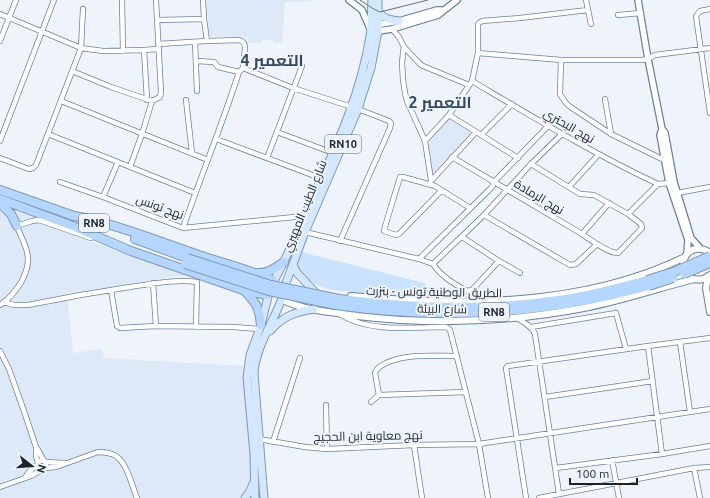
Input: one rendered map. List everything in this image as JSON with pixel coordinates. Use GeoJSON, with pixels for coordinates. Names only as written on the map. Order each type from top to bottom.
{"type":"FeatureCollection","features":[{"type":"Feature","properties":{"kind":"highway","name":"الطريق الوطنية تونس - بنزرت"},"geometry":{"type":"LineString","coordinates":[[0,190],[70,215],[186,261],[269,291],[338,306],[370,310],[471,313],[509,312],[558,306],[616,295],[648,283],[710,255]]}},
{"type":"Feature","properties":{"kind":"highway","name":"الطريق الوطنية تونس - بنزرت"},"geometry":{"type":"LineString","coordinates":[[0,199],[74,227],[186,261]]}},
{"type":"Feature","properties":{"kind":"highway"},"geometry":{"type":"LineString","coordinates":[[0,203],[10,214],[17,226]]}},
{"type":"Feature","properties":{"kind":"highway"},"geometry":{"type":"LineString","coordinates":[[70,215],[99,221],[274,280]]}},
{"type":"Feature","properties":{"kind":"highway","name":"RN8"},"geometry":{"type":"LineString","coordinates":[[74,227],[131,251]]}},
{"type":"Feature","properties":{"kind":"highway"},"geometry":{"type":"LineString","coordinates":[[131,251],[243,290],[268,296]]}},
{"type":"Feature","properties":{"kind":"highway"},"geometry":{"type":"LineString","coordinates":[[253,272],[264,273],[273,270],[284,262]]}},
{"type":"Feature","properties":{"kind":"highway","name":"الطريق الوطنية تونس - بنزرت"},"geometry":{"type":"LineString","coordinates":[[338,306],[402,305],[471,307],[520,305],[559,300],[648,283],[678,276],[710,263]]}},
{"type":"Feature","properties":{"kind":"highway"},"geometry":{"type":"LineString","coordinates":[[243,290],[257,305],[260,327]]}},
{"type":"Feature","properties":{"kind":"highway","name":"RN8"},"geometry":{"type":"LineString","coordinates":[[520,305],[560,295]]}},
{"type":"Feature","properties":{"kind":"main road","name":"شارع الطيب المهيري"},"geometry":{"type":"LineString","coordinates":[[274,280],[325,179],[333,153],[355,108],[371,28],[372,0]]}},
{"type":"Feature","properties":{"kind":"main road","name":"شارع الطيب المهيري"},"geometry":{"type":"LineString","coordinates":[[287,284],[325,179],[370,68],[378,28],[378,0]]}},
{"type":"Feature","properties":{"kind":"main road"},"geometry":{"type":"LineString","coordinates":[[378,12],[385,18],[398,21]]}},
{"type":"Feature","properties":{"kind":"main road"},"geometry":{"type":"LineString","coordinates":[[700,249],[706,250],[710,255]]}},
{"type":"Feature","properties":{"kind":"main road","name":"شارع البيئة"},"geometry":{"type":"LineString","coordinates":[[287,284],[291,287],[315,292],[363,298],[437,301],[514,299],[560,295],[614,284],[644,274],[686,256],[690,251],[700,249]]}},
{"type":"Feature","properties":{"kind":"main road"},"geometry":{"type":"LineString","coordinates":[[686,256],[683,262],[686,273],[706,288]]}},
{"type":"Feature","properties":{"kind":"main road"},"geometry":{"type":"LineString","coordinates":[[293,266],[297,273],[315,292]]}},
{"type":"Feature","properties":{"kind":"main road"},"geometry":{"type":"LineString","coordinates":[[709,276],[706,288],[710,311]]}},
{"type":"Feature","properties":{"kind":"main road","name":"شارع البيئة"},"geometry":{"type":"LineString","coordinates":[[282,300],[292,305],[314,309],[338,306],[368,317],[438,321],[472,321],[517,318],[589,307],[696,279],[703,279],[709,276]]}},
{"type":"Feature","properties":{"kind":"main road"},"geometry":{"type":"LineString","coordinates":[[274,280],[282,280],[287,284]]}},
{"type":"Feature","properties":{"kind":"main road","name":"RN10"},"geometry":{"type":"LineString","coordinates":[[255,498],[254,454],[247,377],[250,355],[260,327],[268,296],[266,292],[267,285],[274,280]]}},
{"type":"Feature","properties":{"kind":"main road","name":"RN10"},"geometry":{"type":"LineString","coordinates":[[264,498],[254,373],[257,358],[265,337],[282,300],[288,293],[287,284]]}},
{"type":"Feature","properties":{"kind":"main road"},"geometry":{"type":"LineString","coordinates":[[268,296],[274,301],[282,300]]}},
{"type":"Feature","properties":{"kind":"main road"},"geometry":{"type":"LineString","coordinates":[[265,337],[275,325],[289,315],[299,311],[314,309]]}},
{"type":"Feature","properties":{"kind":"main road"},"geometry":{"type":"LineString","coordinates":[[245,498],[253,485],[255,476]]}},
{"type":"Feature","properties":{"kind":"street"},"geometry":{"type":"LineString","coordinates":[[0,41],[16,0]]}},
{"type":"Feature","properties":{"kind":"street"},"geometry":{"type":"LineString","coordinates":[[0,141],[54,0]]}},
{"type":"Feature","properties":{"kind":"street"},"geometry":{"type":"LineString","coordinates":[[122,0],[123,51]]}},
{"type":"Feature","properties":{"kind":"street"},"geometry":{"type":"LineString","coordinates":[[72,71],[149,101],[160,97],[161,92],[156,0]]}},
{"type":"Feature","properties":{"kind":"street"},"geometry":{"type":"LineString","coordinates":[[203,0],[206,41]]}},
{"type":"Feature","properties":{"kind":"street"},"geometry":{"type":"LineString","coordinates":[[349,0],[362,10],[371,28],[392,29],[438,15],[442,10],[457,0]]}},
{"type":"Feature","properties":{"kind":"street"},"geometry":{"type":"LineString","coordinates":[[586,0],[591,24]]}},
{"type":"Feature","properties":{"kind":"street"},"geometry":{"type":"LineString","coordinates":[[638,0],[662,129],[665,133],[677,193],[691,238],[700,249],[710,246]]}},
{"type":"Feature","properties":{"kind":"street"},"geometry":{"type":"LineString","coordinates":[[0,158],[29,169],[34,168],[36,165],[81,48],[83,9]]}},
{"type":"Feature","properties":{"kind":"street"},"geometry":{"type":"LineString","coordinates":[[710,9],[700,10],[696,16],[708,86],[710,113]]}},
{"type":"Feature","properties":{"kind":"street"},"geometry":{"type":"LineString","coordinates":[[378,28],[437,10],[442,10]]}},
{"type":"Feature","properties":{"kind":"street"},"geometry":{"type":"LineString","coordinates":[[425,141],[449,115],[472,81],[478,53],[478,24],[482,21],[588,10]]}},
{"type":"Feature","properties":{"kind":"street"},"geometry":{"type":"LineString","coordinates":[[618,15],[641,13]]}},
{"type":"Feature","properties":{"kind":"street"},"geometry":{"type":"LineString","coordinates":[[0,14],[81,48],[103,51],[144,50],[158,46],[206,41],[239,40],[245,44],[243,68],[239,72],[183,228]]}},
{"type":"Feature","properties":{"kind":"street"},"geometry":{"type":"LineString","coordinates":[[157,20],[204,19]]}},
{"type":"Feature","properties":{"kind":"street"},"geometry":{"type":"LineString","coordinates":[[392,29],[399,37],[404,47],[423,66],[469,85]]}},
{"type":"Feature","properties":{"kind":"street"},"geometry":{"type":"LineString","coordinates":[[195,42],[197,91]]}},
{"type":"Feature","properties":{"kind":"street"},"geometry":{"type":"LineString","coordinates":[[404,47],[402,63],[405,93],[407,101],[425,141],[430,182]]}},
{"type":"Feature","properties":{"kind":"street"},"geometry":{"type":"LineString","coordinates":[[478,53],[561,60],[635,60],[648,59],[655,55],[710,48]]}},
{"type":"Feature","properties":{"kind":"street"},"geometry":{"type":"LineString","coordinates":[[130,166],[142,134],[149,101],[144,50]]}},
{"type":"Feature","properties":{"kind":"street"},"geometry":{"type":"LineString","coordinates":[[561,60],[560,94],[569,106],[611,134],[664,160]]}},
{"type":"Feature","properties":{"kind":"street"},"geometry":{"type":"LineString","coordinates":[[196,61],[214,62],[218,67],[239,72]]}},
{"type":"Feature","properties":{"kind":"street"},"geometry":{"type":"LineString","coordinates":[[266,158],[302,66]]}},
{"type":"Feature","properties":{"kind":"street"},"geometry":{"type":"LineString","coordinates":[[243,68],[293,88],[355,108],[389,121],[390,125],[366,184],[340,241]]}},
{"type":"Feature","properties":{"kind":"street","name":"نهج البحتري"},"geometry":{"type":"LineString","coordinates":[[472,81],[598,155],[658,184]]}},
{"type":"Feature","properties":{"kind":"street"},"geometry":{"type":"LineString","coordinates":[[605,99],[611,134]]}},
{"type":"Feature","properties":{"kind":"street"},"geometry":{"type":"LineString","coordinates":[[186,100],[192,153]]}},
{"type":"Feature","properties":{"kind":"street"},"geometry":{"type":"LineString","coordinates":[[61,102],[208,160]]}},
{"type":"Feature","properties":{"kind":"street"},"geometry":{"type":"LineString","coordinates":[[481,135],[512,104]]}},
{"type":"Feature","properties":{"kind":"street"},"geometry":{"type":"LineString","coordinates":[[449,115],[518,158]]}},
{"type":"Feature","properties":{"kind":"street"},"geometry":{"type":"LineString","coordinates":[[419,259],[492,187],[494,182],[548,126]]}},
{"type":"Feature","properties":{"kind":"street"},"geometry":{"type":"LineString","coordinates":[[662,129],[660,135],[669,183],[688,240],[686,256]]}},
{"type":"Feature","properties":{"kind":"street"},"geometry":{"type":"LineString","coordinates":[[277,132],[333,153]]}},
{"type":"Feature","properties":{"kind":"street"},"geometry":{"type":"LineString","coordinates":[[430,182],[476,132]]}},
{"type":"Feature","properties":{"kind":"street"},"geometry":{"type":"LineString","coordinates":[[48,134],[195,193]]}},
{"type":"Feature","properties":{"kind":"street"},"geometry":{"type":"LineString","coordinates":[[305,232],[419,259],[433,264],[484,215],[531,164],[562,134]]}},
{"type":"Feature","properties":{"kind":"street"},"geometry":{"type":"LineString","coordinates":[[216,139],[325,179]]}},
{"type":"Feature","properties":{"kind":"street"},"geometry":{"type":"LineString","coordinates":[[568,187],[598,155]]}},
{"type":"Feature","properties":{"kind":"street","name":"نهج الرمادة"},"geometry":{"type":"LineString","coordinates":[[452,157],[597,244],[616,253],[618,253],[642,228],[641,224],[628,214]]}},
{"type":"Feature","properties":{"kind":"street"},"geometry":{"type":"LineString","coordinates":[[103,197],[118,162]]}},
{"type":"Feature","properties":{"kind":"street"},"geometry":{"type":"LineString","coordinates":[[531,164],[580,194],[594,195],[628,214],[658,184],[669,183]]}},
{"type":"Feature","properties":{"kind":"street"},"geometry":{"type":"LineString","coordinates":[[441,191],[399,234],[396,235],[384,231],[400,177],[403,176],[430,182],[441,191],[470,208]]}},
{"type":"Feature","properties":{"kind":"street","name":"نهج تونس"},"geometry":{"type":"LineString","coordinates":[[60,182],[183,228],[305,216]]}},
{"type":"Feature","properties":{"kind":"street"},"geometry":{"type":"LineString","coordinates":[[677,193],[710,187]]}},
{"type":"Feature","properties":{"kind":"street"},"geometry":{"type":"LineString","coordinates":[[582,234],[609,203]]}},
{"type":"Feature","properties":{"kind":"street"},"geometry":{"type":"LineString","coordinates":[[484,215],[570,265],[576,264],[597,244]]}},
{"type":"Feature","properties":{"kind":"street"},"geometry":{"type":"LineString","coordinates":[[2,303],[13,294],[23,277],[26,268],[28,254],[17,226],[39,220],[131,251]]}},
{"type":"Feature","properties":{"kind":"street"},"geometry":{"type":"LineString","coordinates":[[462,237],[499,262],[520,273]]}},
{"type":"Feature","properties":{"kind":"street","name":"شارع البيئة"},"geometry":{"type":"LineString","coordinates":[[433,264],[444,277],[467,291],[470,291],[499,262]]}},
{"type":"Feature","properties":{"kind":"street"},"geometry":{"type":"LineString","coordinates":[[2,303],[14,305],[28,304],[153,283],[178,281],[197,282],[202,280],[205,276]]}},
{"type":"Feature","properties":{"kind":"street"},"geometry":{"type":"LineString","coordinates":[[196,327],[197,282]]}},
{"type":"Feature","properties":{"kind":"street"},"geometry":{"type":"LineString","coordinates":[[153,283],[156,326]]}},
{"type":"Feature","properties":{"kind":"street"},"geometry":{"type":"LineString","coordinates":[[110,290],[118,328],[156,326],[260,327]]}},
{"type":"Feature","properties":{"kind":"street"},"geometry":{"type":"LineString","coordinates":[[338,306],[344,316],[375,327],[445,327],[450,330],[479,444],[488,498]]}},
{"type":"Feature","properties":{"kind":"street"},"geometry":{"type":"LineString","coordinates":[[531,328],[616,313],[626,349]]}},
{"type":"Feature","properties":{"kind":"street"},"geometry":{"type":"LineString","coordinates":[[517,318],[534,330],[536,334],[559,494]]}},
{"type":"Feature","properties":{"kind":"street"},"geometry":{"type":"LineString","coordinates":[[526,498],[506,368],[508,366],[710,338]]}},
{"type":"Feature","properties":{"kind":"street"},"geometry":{"type":"LineString","coordinates":[[680,342],[690,412]]}},
{"type":"Feature","properties":{"kind":"street"},"geometry":{"type":"LineString","coordinates":[[648,346],[662,454]]}},
{"type":"Feature","properties":{"kind":"street"},"geometry":{"type":"LineString","coordinates":[[0,351],[16,388],[36,447],[45,461],[46,465],[43,469]]}},
{"type":"Feature","properties":{"kind":"street"},"geometry":{"type":"LineString","coordinates":[[379,395],[375,373],[380,366],[400,358],[420,356],[457,356]]}},
{"type":"Feature","properties":{"kind":"street"},"geometry":{"type":"LineString","coordinates":[[273,442],[300,358]]}},
{"type":"Feature","properties":{"kind":"street"},"geometry":{"type":"LineString","coordinates":[[545,397],[653,381]]}},
{"type":"Feature","properties":{"kind":"street"},"geometry":{"type":"LineString","coordinates":[[371,402],[379,395],[466,392]]}},
{"type":"Feature","properties":{"kind":"street"},"geometry":{"type":"LineString","coordinates":[[326,405],[327,449]]}},
{"type":"Feature","properties":{"kind":"street","name":"نهج معاوية ابن الحجيج"},"geometry":{"type":"LineString","coordinates":[[259,439],[327,449],[479,444],[710,409]]}},
{"type":"Feature","properties":{"kind":"street"},"geometry":{"type":"LineString","coordinates":[[414,445],[422,498]]}},
{"type":"Feature","properties":{"kind":"street"},"geometry":{"type":"LineString","coordinates":[[556,468],[710,446]]}},
{"type":"Feature","properties":{"kind":"street"},"geometry":{"type":"LineString","coordinates":[[36,447],[38,468],[43,469]]}},
{"type":"Feature","properties":{"kind":"street"},"geometry":{"type":"LineString","coordinates":[[0,487],[31,476],[43,469],[56,467],[98,452],[105,452],[117,456],[124,465],[137,498]]}},
{"type":"Feature","properties":{"kind":"street"},"geometry":{"type":"LineString","coordinates":[[25,478],[40,460],[66,463]]}},
{"type":"Feature","properties":{"kind":"street"},"geometry":{"type":"LineString","coordinates":[[612,460],[619,498]]}},
{"type":"Feature","properties":{"kind":"street"},"geometry":{"type":"LineString","coordinates":[[539,498],[694,468],[710,467]]}},
{"type":"Feature","properties":{"kind":"street"},"geometry":{"type":"LineString","coordinates":[[694,468],[700,498]]}},
{"type":"Feature","properties":{"kind":"shaded area"},"geometry":{"type":"Polygon","coordinates":[[[207,0],[315,0],[285,2],[282,43],[273,43],[273,41],[263,39],[261,43],[248,43],[248,37],[208,36],[207,0]]]}},
{"type":"Feature","properties":{"kind":"shaded area"},"geometry":{"type":"Polygon","coordinates":[[[449,118],[469,130],[470,134],[469,137],[433,174],[428,144],[449,118]]]}},
{"type":"Feature","properties":{"kind":"shaded area"},"geometry":{"type":"Polygon","coordinates":[[[0,205],[30,216],[38,223],[186,275],[67,294],[73,353],[102,349],[104,358],[247,366],[252,477],[251,498],[0,498],[0,205]]]}},
{"type":"Feature","properties":{"kind":"shaded area"},"geometry":{"type":"Polygon","coordinates":[[[302,252],[424,283],[442,298],[409,297],[338,291],[327,288],[309,281],[303,276],[298,267],[299,258],[302,252]]]}},
{"type":"Feature","properties":{"kind":"tram line"},"geometry":{"type":"LineString","coordinates":[[360,0],[380,12],[428,0]]}},
{"type":"Feature","properties":{"kind":"district","name":"التعمير 4"},"geometry":{"type":"Point","coordinates":[272,60]}},
{"type":"Feature","properties":{"kind":"district","name":"التعمير 2"},"geometry":{"type":"Point","coordinates":[440,102]}}]}
